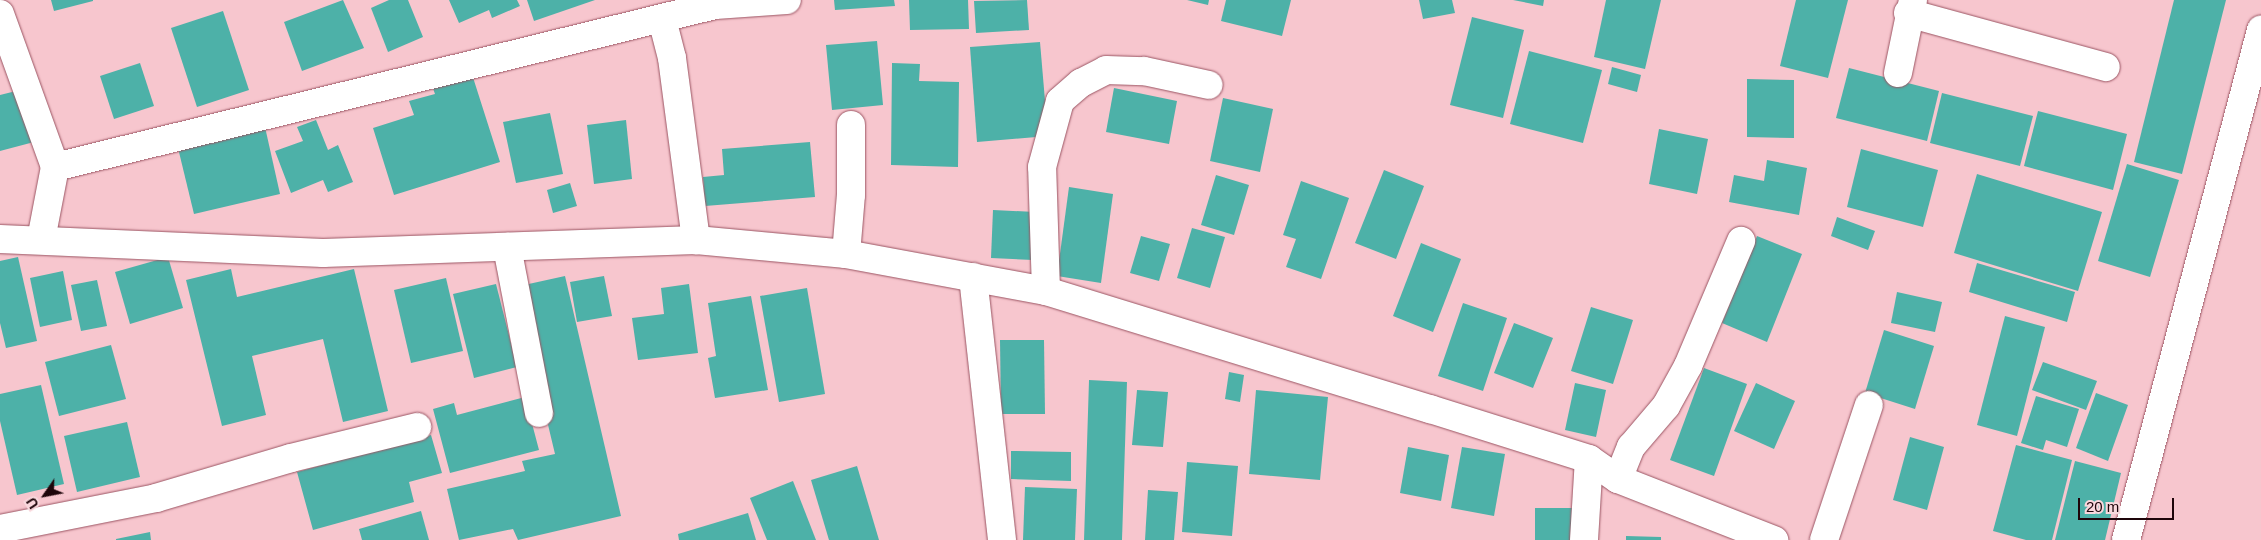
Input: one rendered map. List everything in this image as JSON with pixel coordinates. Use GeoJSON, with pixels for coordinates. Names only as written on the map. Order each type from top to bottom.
{"type":"FeatureCollection","features":[{"type":"Feature","properties":{"kind":"street"},"geometry":{"type":"LineString","coordinates":[[55,167],[714,5],[787,0]]}},
{"type":"Feature","properties":{"kind":"street"},"geometry":{"type":"LineString","coordinates":[[1898,73],[1911,7],[2106,68]]}},
{"type":"Feature","properties":{"kind":"street"},"geometry":{"type":"LineString","coordinates":[[0,14],[55,167],[41,240]]}},
{"type":"Feature","properties":{"kind":"street"},"geometry":{"type":"LineString","coordinates":[[662,19],[683,132],[696,240]]}},
{"type":"Feature","properties":{"kind":"street"},"geometry":{"type":"LineString","coordinates":[[2126,540],[2261,30]]}},
{"type":"Feature","properties":{"kind":"street"},"geometry":{"type":"LineString","coordinates":[[1046,290],[1042,167],[1060,101],[1081,83],[1106,70],[1144,71],[1209,86]]}},
{"type":"Feature","properties":{"kind":"street"},"geometry":{"type":"LineString","coordinates":[[846,254],[851,195],[851,125]]}},
{"type":"Feature","properties":{"kind":"street"},"geometry":{"type":"LineString","coordinates":[[0,239],[323,253],[696,240],[846,254],[1046,290],[1589,459],[1618,479],[1760,537]]}},
{"type":"Feature","properties":{"kind":"street"},"geometry":{"type":"LineString","coordinates":[[1618,479],[1631,447],[1666,406],[1688,366],[1741,240]]}},
{"type":"Feature","properties":{"kind":"street"},"geometry":{"type":"LineString","coordinates":[[507,247],[540,413]]}},
{"type":"Feature","properties":{"kind":"street"},"geometry":{"type":"LineString","coordinates":[[973,278],[1002,540]]}},
{"type":"Feature","properties":{"kind":"street"},"geometry":{"type":"LineString","coordinates":[[1824,540],[1869,405]]}},
{"type":"Feature","properties":{"kind":"street"},"geometry":{"type":"LineString","coordinates":[[0,529],[156,498],[291,458],[417,427]]}},
{"type":"Feature","properties":{"kind":"street"},"geometry":{"type":"LineString","coordinates":[[1584,540],[1589,459]]}},
{"type":"Feature","properties":{"kind":"building"},"geometry":{"type":"Polygon","coordinates":[[[51,0],[93,0],[93,1],[54,11],[51,0]]]}},
{"type":"Feature","properties":{"kind":"building"},"geometry":{"type":"Polygon","coordinates":[[[343,0],[364,48],[302,71],[284,22],[343,0]]]}},
{"type":"Feature","properties":{"kind":"building"},"geometry":{"type":"Polygon","coordinates":[[[389,0],[408,0],[423,37],[388,52],[371,8],[389,0]]]}},
{"type":"Feature","properties":{"kind":"building"},"geometry":{"type":"Polygon","coordinates":[[[449,0],[517,0],[520,6],[492,18],[489,10],[459,23],[449,0]]]}},
{"type":"Feature","properties":{"kind":"building"},"geometry":{"type":"Polygon","coordinates":[[[527,0],[595,0],[534,21],[527,0]]]}},
{"type":"Feature","properties":{"kind":"building"},"geometry":{"type":"Polygon","coordinates":[[[834,0],[894,0],[895,6],[835,10],[834,0]]]}},
{"type":"Feature","properties":{"kind":"building"},"geometry":{"type":"Polygon","coordinates":[[[909,0],[968,0],[969,29],[910,30],[909,0]]]}},
{"type":"Feature","properties":{"kind":"building"},"geometry":{"type":"Polygon","coordinates":[[[1027,0],[1029,30],[976,33],[974,1],[1027,0]]]}},
{"type":"Feature","properties":{"kind":"building"},"geometry":{"type":"Polygon","coordinates":[[[1187,0],[1209,0],[1208,5],[1187,0]]]}},
{"type":"Feature","properties":{"kind":"building"},"geometry":{"type":"Polygon","coordinates":[[[1226,0],[1291,0],[1282,36],[1221,21],[1226,0]]]}},
{"type":"Feature","properties":{"kind":"building"},"geometry":{"type":"Polygon","coordinates":[[[1419,0],[1452,0],[1455,13],[1423,19],[1419,0]]]}},
{"type":"Feature","properties":{"kind":"building"},"geometry":{"type":"Polygon","coordinates":[[[1513,0],[1544,0],[1543,6],[1513,0]]]}},
{"type":"Feature","properties":{"kind":"building"},"geometry":{"type":"Polygon","coordinates":[[[1606,0],[1661,0],[1645,69],[1594,57],[1606,0]]]}},
{"type":"Feature","properties":{"kind":"building"},"geometry":{"type":"Polygon","coordinates":[[[1796,0],[1848,0],[1828,78],[1780,66],[1796,0]]]}},
{"type":"Feature","properties":{"kind":"building"},"geometry":{"type":"Polygon","coordinates":[[[2174,0],[2226,0],[2182,174],[2134,162],[2174,0]]]}},
{"type":"Feature","properties":{"kind":"building"},"geometry":{"type":"Polygon","coordinates":[[[223,11],[249,90],[197,107],[171,28],[223,11]]]}},
{"type":"Feature","properties":{"kind":"building"},"geometry":{"type":"Polygon","coordinates":[[[1472,17],[1524,30],[1503,118],[1450,105],[1472,17]]]}},
{"type":"Feature","properties":{"kind":"building"},"geometry":{"type":"Polygon","coordinates":[[[877,41],[883,105],[832,110],[826,45],[877,41]]]}},
{"type":"Feature","properties":{"kind":"building"},"geometry":{"type":"Polygon","coordinates":[[[1040,42],[1048,136],[977,142],[970,47],[1040,42]]]}},
{"type":"Feature","properties":{"kind":"building"},"geometry":{"type":"Polygon","coordinates":[[[1529,51],[1602,70],[1583,143],[1510,124],[1529,51]]]}},
{"type":"Feature","properties":{"kind":"building"},"geometry":{"type":"Polygon","coordinates":[[[140,63],[154,106],[114,119],[100,76],[140,63]]]}},
{"type":"Feature","properties":{"kind":"building"},"geometry":{"type":"Polygon","coordinates":[[[892,63],[920,64],[919,81],[959,82],[958,167],[891,165],[892,63]]]}},
{"type":"Feature","properties":{"kind":"building"},"geometry":{"type":"Polygon","coordinates":[[[1612,67],[1641,75],[1637,92],[1608,84],[1612,67]]]}},
{"type":"Feature","properties":{"kind":"building"},"geometry":{"type":"Polygon","coordinates":[[[470,68],[500,162],[394,195],[373,128],[414,115],[409,101],[435,94],[430,80],[470,68]]]}},
{"type":"Feature","properties":{"kind":"building"},"geometry":{"type":"Polygon","coordinates":[[[1849,68],[1939,91],[1927,141],[1836,118],[1849,68]]]}},
{"type":"Feature","properties":{"kind":"building"},"geometry":{"type":"Polygon","coordinates":[[[1747,79],[1794,80],[1794,138],[1747,137],[1747,79]]]}},
{"type":"Feature","properties":{"kind":"building"},"geometry":{"type":"Polygon","coordinates":[[[1114,88],[1177,101],[1169,144],[1106,132],[1114,88]]]}},
{"type":"Feature","properties":{"kind":"building"},"geometry":{"type":"Polygon","coordinates":[[[20,90],[34,142],[0,151],[0,95],[20,90]]]}},
{"type":"Feature","properties":{"kind":"building"},"geometry":{"type":"Polygon","coordinates":[[[1942,93],[2033,116],[2020,166],[1930,143],[1942,93]]]}},
{"type":"Feature","properties":{"kind":"building"},"geometry":{"type":"Polygon","coordinates":[[[1223,98],[1273,109],[1260,172],[1210,161],[1223,98]]]}},
{"type":"Feature","properties":{"kind":"building"},"geometry":{"type":"Polygon","coordinates":[[[2038,111],[2127,134],[2113,190],[2024,166],[2038,111]]]}},
{"type":"Feature","properties":{"kind":"building"},"geometry":{"type":"Polygon","coordinates":[[[550,113],[563,174],[516,183],[503,122],[550,113]]]}},
{"type":"Feature","properties":{"kind":"building"},"geometry":{"type":"Polygon","coordinates":[[[316,120],[328,150],[338,145],[353,182],[328,192],[323,180],[291,193],[275,151],[303,141],[297,127],[316,120]]]}},
{"type":"Feature","properties":{"kind":"building"},"geometry":{"type":"Polygon","coordinates":[[[626,120],[632,179],[594,184],[587,125],[626,120]]]}},
{"type":"Feature","properties":{"kind":"building"},"geometry":{"type":"Polygon","coordinates":[[[265,127],[280,194],[194,214],[178,148],[265,127]]]}},
{"type":"Feature","properties":{"kind":"building"},"geometry":{"type":"Polygon","coordinates":[[[1659,129],[1708,139],[1697,194],[1649,184],[1659,129]]]}},
{"type":"Feature","properties":{"kind":"building"},"geometry":{"type":"Polygon","coordinates":[[[810,142],[815,197],[705,206],[703,177],[724,175],[722,149],[810,142]]]}},
{"type":"Feature","properties":{"kind":"building"},"geometry":{"type":"Polygon","coordinates":[[[1861,149],[1938,170],[1923,227],[1847,207],[1861,149]]]}},
{"type":"Feature","properties":{"kind":"building"},"geometry":{"type":"Polygon","coordinates":[[[1767,160],[1807,168],[1799,215],[1729,202],[1734,175],[1764,181],[1767,160]]]}},
{"type":"Feature","properties":{"kind":"building"},"geometry":{"type":"Polygon","coordinates":[[[2127,164],[2179,180],[2150,277],[2098,261],[2127,164]]]}},
{"type":"Feature","properties":{"kind":"building"},"geometry":{"type":"Polygon","coordinates":[[[1384,170],[1424,186],[1396,259],[1355,243],[1384,170]]]}},
{"type":"Feature","properties":{"kind":"building"},"geometry":{"type":"Polygon","coordinates":[[[1977,174],[2102,212],[2078,291],[1954,253],[1977,174]]]}},
{"type":"Feature","properties":{"kind":"building"},"geometry":{"type":"Polygon","coordinates":[[[1216,175],[1249,185],[1234,235],[1201,225],[1216,175]]]}},
{"type":"Feature","properties":{"kind":"building"},"geometry":{"type":"Polygon","coordinates":[[[1301,181],[1349,198],[1321,279],[1286,267],[1296,239],[1283,235],[1301,181]]]}},
{"type":"Feature","properties":{"kind":"building"},"geometry":{"type":"Polygon","coordinates":[[[570,183],[577,206],[553,213],[547,190],[570,183]]]}},
{"type":"Feature","properties":{"kind":"building"},"geometry":{"type":"Polygon","coordinates":[[[1069,187],[1113,194],[1101,283],[1057,276],[1069,187]]]}},
{"type":"Feature","properties":{"kind":"building"},"geometry":{"type":"Polygon","coordinates":[[[993,210],[1035,212],[1033,260],[991,258],[993,210]]]}},
{"type":"Feature","properties":{"kind":"building"},"geometry":{"type":"Polygon","coordinates":[[[1837,217],[1875,231],[1868,250],[1831,236],[1837,217]]]}},
{"type":"Feature","properties":{"kind":"building"},"geometry":{"type":"Polygon","coordinates":[[[1192,228],[1225,237],[1210,288],[1177,278],[1192,228]]]}},
{"type":"Feature","properties":{"kind":"building"},"geometry":{"type":"Polygon","coordinates":[[[1141,236],[1170,244],[1159,281],[1130,273],[1141,236]]]}},
{"type":"Feature","properties":{"kind":"building"},"geometry":{"type":"Polygon","coordinates":[[[1757,236],[1802,254],[1767,342],[1722,323],[1757,236]]]}},
{"type":"Feature","properties":{"kind":"building"},"geometry":{"type":"Polygon","coordinates":[[[1421,243],[1461,259],[1433,332],[1393,316],[1421,243]]]}},
{"type":"Feature","properties":{"kind":"building"},"geometry":{"type":"Polygon","coordinates":[[[18,257],[37,341],[6,348],[0,323],[0,261],[18,257]]]}},
{"type":"Feature","properties":{"kind":"building"},"geometry":{"type":"Polygon","coordinates":[[[168,257],[183,308],[130,324],[115,272],[168,257]]]}},
{"type":"Feature","properties":{"kind":"building"},"geometry":{"type":"Polygon","coordinates":[[[1977,263],[2075,292],[2067,322],[1969,292],[1977,263]]]}},
{"type":"Feature","properties":{"kind":"building"},"geometry":{"type":"Polygon","coordinates":[[[231,269],[237,297],[354,269],[388,411],[343,422],[323,339],[252,356],[266,415],[222,426],[186,280],[231,269]]]}},
{"type":"Feature","properties":{"kind":"building"},"geometry":{"type":"Polygon","coordinates":[[[63,271],[72,320],[40,327],[30,278],[63,271]]]}},
{"type":"Feature","properties":{"kind":"building"},"geometry":{"type":"Polygon","coordinates":[[[565,276],[621,516],[518,540],[513,529],[459,540],[447,489],[525,471],[522,461],[555,454],[515,287],[565,276]]]}},
{"type":"Feature","properties":{"kind":"building"},"geometry":{"type":"Polygon","coordinates":[[[604,276],[612,316],[577,322],[570,282],[604,276]]]}},
{"type":"Feature","properties":{"kind":"building"},"geometry":{"type":"Polygon","coordinates":[[[446,278],[463,351],[411,363],[394,290],[446,278]]]}},
{"type":"Feature","properties":{"kind":"building"},"geometry":{"type":"Polygon","coordinates":[[[97,280],[107,326],[81,331],[71,285],[97,280]]]}},
{"type":"Feature","properties":{"kind":"building"},"geometry":{"type":"Polygon","coordinates":[[[496,284],[517,367],[474,378],[453,294],[496,284]]]}},
{"type":"Feature","properties":{"kind":"building"},"geometry":{"type":"Polygon","coordinates":[[[689,284],[698,353],[638,360],[632,318],[664,314],[661,288],[689,284]]]}},
{"type":"Feature","properties":{"kind":"building"},"geometry":{"type":"Polygon","coordinates":[[[807,288],[825,394],[779,402],[760,296],[807,288]]]}},
{"type":"Feature","properties":{"kind":"building"},"geometry":{"type":"Polygon","coordinates":[[[1897,292],[1942,302],[1935,332],[1891,323],[1897,292]]]}},
{"type":"Feature","properties":{"kind":"building"},"geometry":{"type":"Polygon","coordinates":[[[751,296],[768,390],[715,398],[708,358],[716,356],[708,303],[751,296]]]}},
{"type":"Feature","properties":{"kind":"building"},"geometry":{"type":"Polygon","coordinates":[[[1463,303],[1507,318],[1483,391],[1438,376],[1463,303]]]}},
{"type":"Feature","properties":{"kind":"building"},"geometry":{"type":"Polygon","coordinates":[[[1591,307],[1633,320],[1613,384],[1571,371],[1591,307]]]}},
{"type":"Feature","properties":{"kind":"building"},"geometry":{"type":"Polygon","coordinates":[[[2005,316],[2045,327],[2017,436],[1977,425],[2005,316]]]}},
{"type":"Feature","properties":{"kind":"building"},"geometry":{"type":"Polygon","coordinates":[[[1514,323],[1553,338],[1533,388],[1494,373],[1514,323]]]}},
{"type":"Feature","properties":{"kind":"building"},"geometry":{"type":"Polygon","coordinates":[[[1884,330],[1934,346],[1915,409],[1865,393],[1884,330]]]}},
{"type":"Feature","properties":{"kind":"building"},"geometry":{"type":"Polygon","coordinates":[[[1000,340],[1044,340],[1045,414],[1001,414],[1000,340]]]}},
{"type":"Feature","properties":{"kind":"building"},"geometry":{"type":"Polygon","coordinates":[[[111,345],[126,399],[59,416],[45,362],[111,345]]]}},
{"type":"Feature","properties":{"kind":"building"},"geometry":{"type":"Polygon","coordinates":[[[2043,362],[2097,381],[2086,410],[2032,390],[2043,362]]]}},
{"type":"Feature","properties":{"kind":"building"},"geometry":{"type":"Polygon","coordinates":[[[1704,368],[1747,384],[1714,476],[1670,460],[1704,368]]]}},
{"type":"Feature","properties":{"kind":"building"},"geometry":{"type":"Polygon","coordinates":[[[1229,372],[1244,375],[1240,402],[1225,399],[1229,372]]]}},
{"type":"Feature","properties":{"kind":"building"},"geometry":{"type":"Polygon","coordinates":[[[1089,380],[1127,382],[1122,540],[1084,540],[1089,380]]]}},
{"type":"Feature","properties":{"kind":"building"},"geometry":{"type":"Polygon","coordinates":[[[1575,383],[1606,390],[1596,437],[1565,430],[1575,383]]]}},
{"type":"Feature","properties":{"kind":"building"},"geometry":{"type":"Polygon","coordinates":[[[1756,383],[1795,401],[1774,449],[1734,431],[1756,383]]]}},
{"type":"Feature","properties":{"kind":"building"},"geometry":{"type":"Polygon","coordinates":[[[41,385],[64,484],[17,495],[0,421],[0,394],[41,385]]]}},
{"type":"Feature","properties":{"kind":"building"},"geometry":{"type":"Polygon","coordinates":[[[1137,390],[1168,392],[1163,447],[1132,445],[1137,390]]]}},
{"type":"Feature","properties":{"kind":"building"},"geometry":{"type":"Polygon","coordinates":[[[1256,390],[1328,397],[1320,480],[1249,474],[1256,390]]]}},
{"type":"Feature","properties":{"kind":"building"},"geometry":{"type":"Polygon","coordinates":[[[2096,393],[2128,405],[2108,461],[2076,448],[2096,393]]]}},
{"type":"Feature","properties":{"kind":"building"},"geometry":{"type":"Polygon","coordinates":[[[2036,396],[2079,409],[2067,447],[2046,440],[2043,450],[2021,443],[2036,396]]]}},
{"type":"Feature","properties":{"kind":"building"},"geometry":{"type":"Polygon","coordinates":[[[525,397],[539,450],[450,473],[433,409],[454,403],[457,415],[525,397]]]}},
{"type":"Feature","properties":{"kind":"building"},"geometry":{"type":"Polygon","coordinates":[[[127,422],[140,477],[77,492],[64,436],[127,422]]]}},
{"type":"Feature","properties":{"kind":"building"},"geometry":{"type":"Polygon","coordinates":[[[431,435],[442,473],[409,482],[414,502],[313,530],[297,472],[431,435]]]}},
{"type":"Feature","properties":{"kind":"building"},"geometry":{"type":"Polygon","coordinates":[[[1910,437],[1944,447],[1927,510],[1893,500],[1910,437]]]}},
{"type":"Feature","properties":{"kind":"building"},"geometry":{"type":"Polygon","coordinates":[[[2016,445],[2072,460],[2052,540],[2026,540],[1993,531],[2016,445]]]}},
{"type":"Feature","properties":{"kind":"building"},"geometry":{"type":"Polygon","coordinates":[[[1408,447],[1449,455],[1441,501],[1400,493],[1408,447]]]}},
{"type":"Feature","properties":{"kind":"building"},"geometry":{"type":"Polygon","coordinates":[[[1462,447],[1505,454],[1494,516],[1451,508],[1462,447]]]}},
{"type":"Feature","properties":{"kind":"building"},"geometry":{"type":"Polygon","coordinates":[[[1011,451],[1071,452],[1071,481],[1011,479],[1011,451]]]}},
{"type":"Feature","properties":{"kind":"building"},"geometry":{"type":"Polygon","coordinates":[[[2075,461],[2121,473],[2105,540],[2055,540],[2075,461]]]}},
{"type":"Feature","properties":{"kind":"building"},"geometry":{"type":"Polygon","coordinates":[[[1187,462],[1238,466],[1232,536],[1182,532],[1187,462]]]}},
{"type":"Feature","properties":{"kind":"building"},"geometry":{"type":"Polygon","coordinates":[[[857,466],[879,540],[829,540],[811,480],[857,466]]]}},
{"type":"Feature","properties":{"kind":"building"},"geometry":{"type":"Polygon","coordinates":[[[793,481],[816,540],[767,540],[750,498],[793,481]]]}},
{"type":"Feature","properties":{"kind":"building"},"geometry":{"type":"Polygon","coordinates":[[[1025,487],[1077,489],[1075,540],[1023,540],[1025,487]]]}},
{"type":"Feature","properties":{"kind":"building"},"geometry":{"type":"Polygon","coordinates":[[[1148,490],[1178,492],[1174,540],[1145,540],[1148,490]]]}},
{"type":"Feature","properties":{"kind":"building"},"geometry":{"type":"Polygon","coordinates":[[[1535,508],[1572,508],[1571,540],[1535,540],[1535,508]]]}},
{"type":"Feature","properties":{"kind":"building"},"geometry":{"type":"Polygon","coordinates":[[[421,511],[429,540],[362,540],[359,529],[421,511]]]}},
{"type":"Feature","properties":{"kind":"building"},"geometry":{"type":"Polygon","coordinates":[[[748,513],[756,540],[679,540],[678,534],[748,513]]]}},
{"type":"Feature","properties":{"kind":"building"},"geometry":{"type":"Polygon","coordinates":[[[150,532],[151,540],[116,540],[116,539],[150,532]]]}},
{"type":"Feature","properties":{"kind":"building"},"geometry":{"type":"Polygon","coordinates":[[[1626,536],[1661,537],[1661,540],[1626,540],[1626,536]]]}}]}
